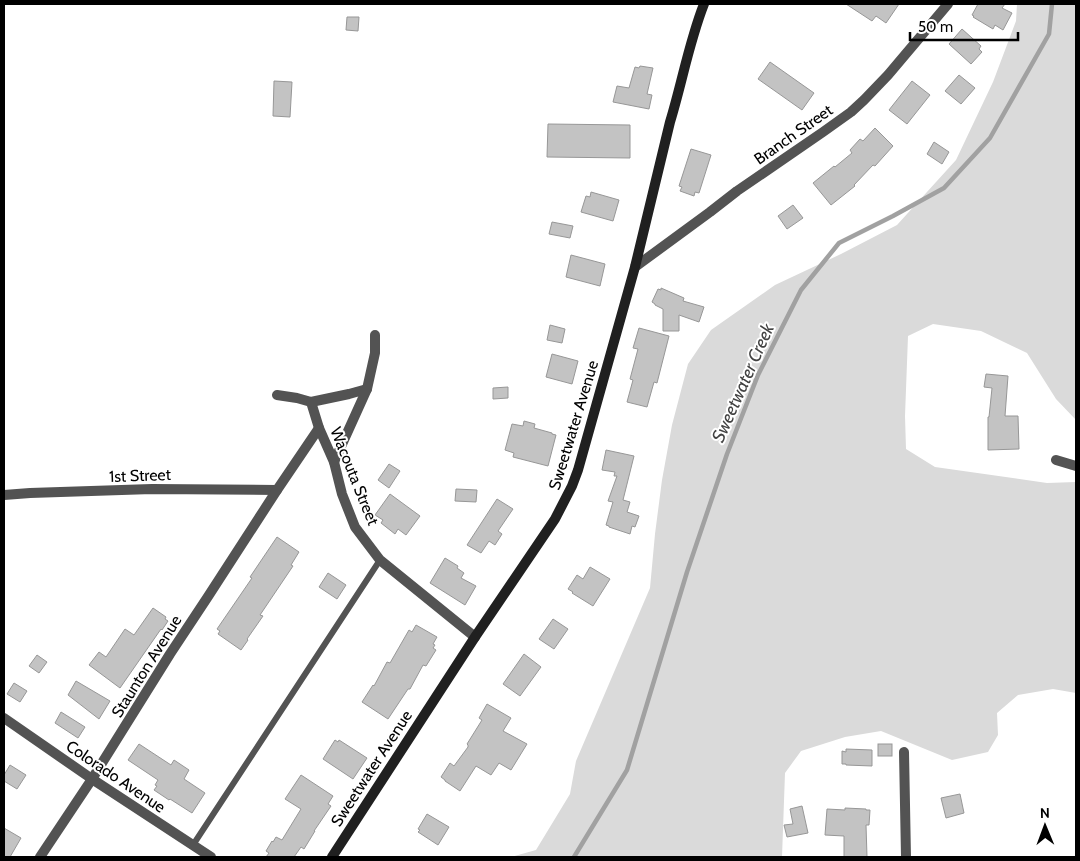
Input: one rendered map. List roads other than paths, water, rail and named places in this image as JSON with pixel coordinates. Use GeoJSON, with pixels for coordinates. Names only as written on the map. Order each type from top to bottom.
{"type":"FeatureCollection","features":[{"type":"Feature","properties":{"kind":"street","name":"Sweetwater Avenue"},"geometry":{"type":"LineString","coordinates":[[332,857],[475,636],[555,519],[572,486],[635,267],[665,141],[693,36],[704,4]]}},
{"type":"Feature","properties":{"kind":"street","name":"Branch Street"},"geometry":{"type":"LineString","coordinates":[[635,267],[737,191],[851,112],[888,75],[948,4]]}},
{"type":"Feature","properties":{"kind":"street"},"geometry":{"type":"LineString","coordinates":[[334,462],[367,389],[375,353],[375,335]]}},
{"type":"Feature","properties":{"kind":"street"},"geometry":{"type":"LineString","coordinates":[[277,395],[311,402],[367,389]]}},
{"type":"Feature","properties":{"kind":"street","name":"Wacouta Street"},"geometry":{"type":"LineString","coordinates":[[311,402],[318,428],[334,462],[342,494],[355,527],[380,560],[475,636]]}},
{"type":"Feature","properties":{"kind":"street","name":"Staunton Avenue"},"geometry":{"type":"LineString","coordinates":[[40,857],[92,779],[276,490],[318,428]]}},
{"type":"Feature","properties":{"kind":"street"},"geometry":{"type":"LineString","coordinates":[[1056,460],[1076,466]]}},
{"type":"Feature","properties":{"kind":"street","name":"1st Street"},"geometry":{"type":"LineString","coordinates":[[4,495],[152,489],[276,490]]}},
{"type":"Feature","properties":{"kind":"street","name":"Colorado Avenue"},"geometry":{"type":"LineString","coordinates":[[4,718],[92,779],[211,857]]}},
{"type":"Feature","properties":{"kind":"street"},"geometry":{"type":"LineString","coordinates":[[904,752],[906,857]]}},
{"type":"Feature","properties":{"kind":"lane"},"geometry":{"type":"LineString","coordinates":[[193,845],[380,560]]}},
{"type":"Feature","properties":{"kind":"waterway","name":"Sweetwater Creek"},"geometry":{"type":"LineString","coordinates":[[574,857],[627,770],[687,572],[727,454],[758,375],[801,290],[839,243],[944,188],[990,138],[1049,34],[1052,4]]}}]}
